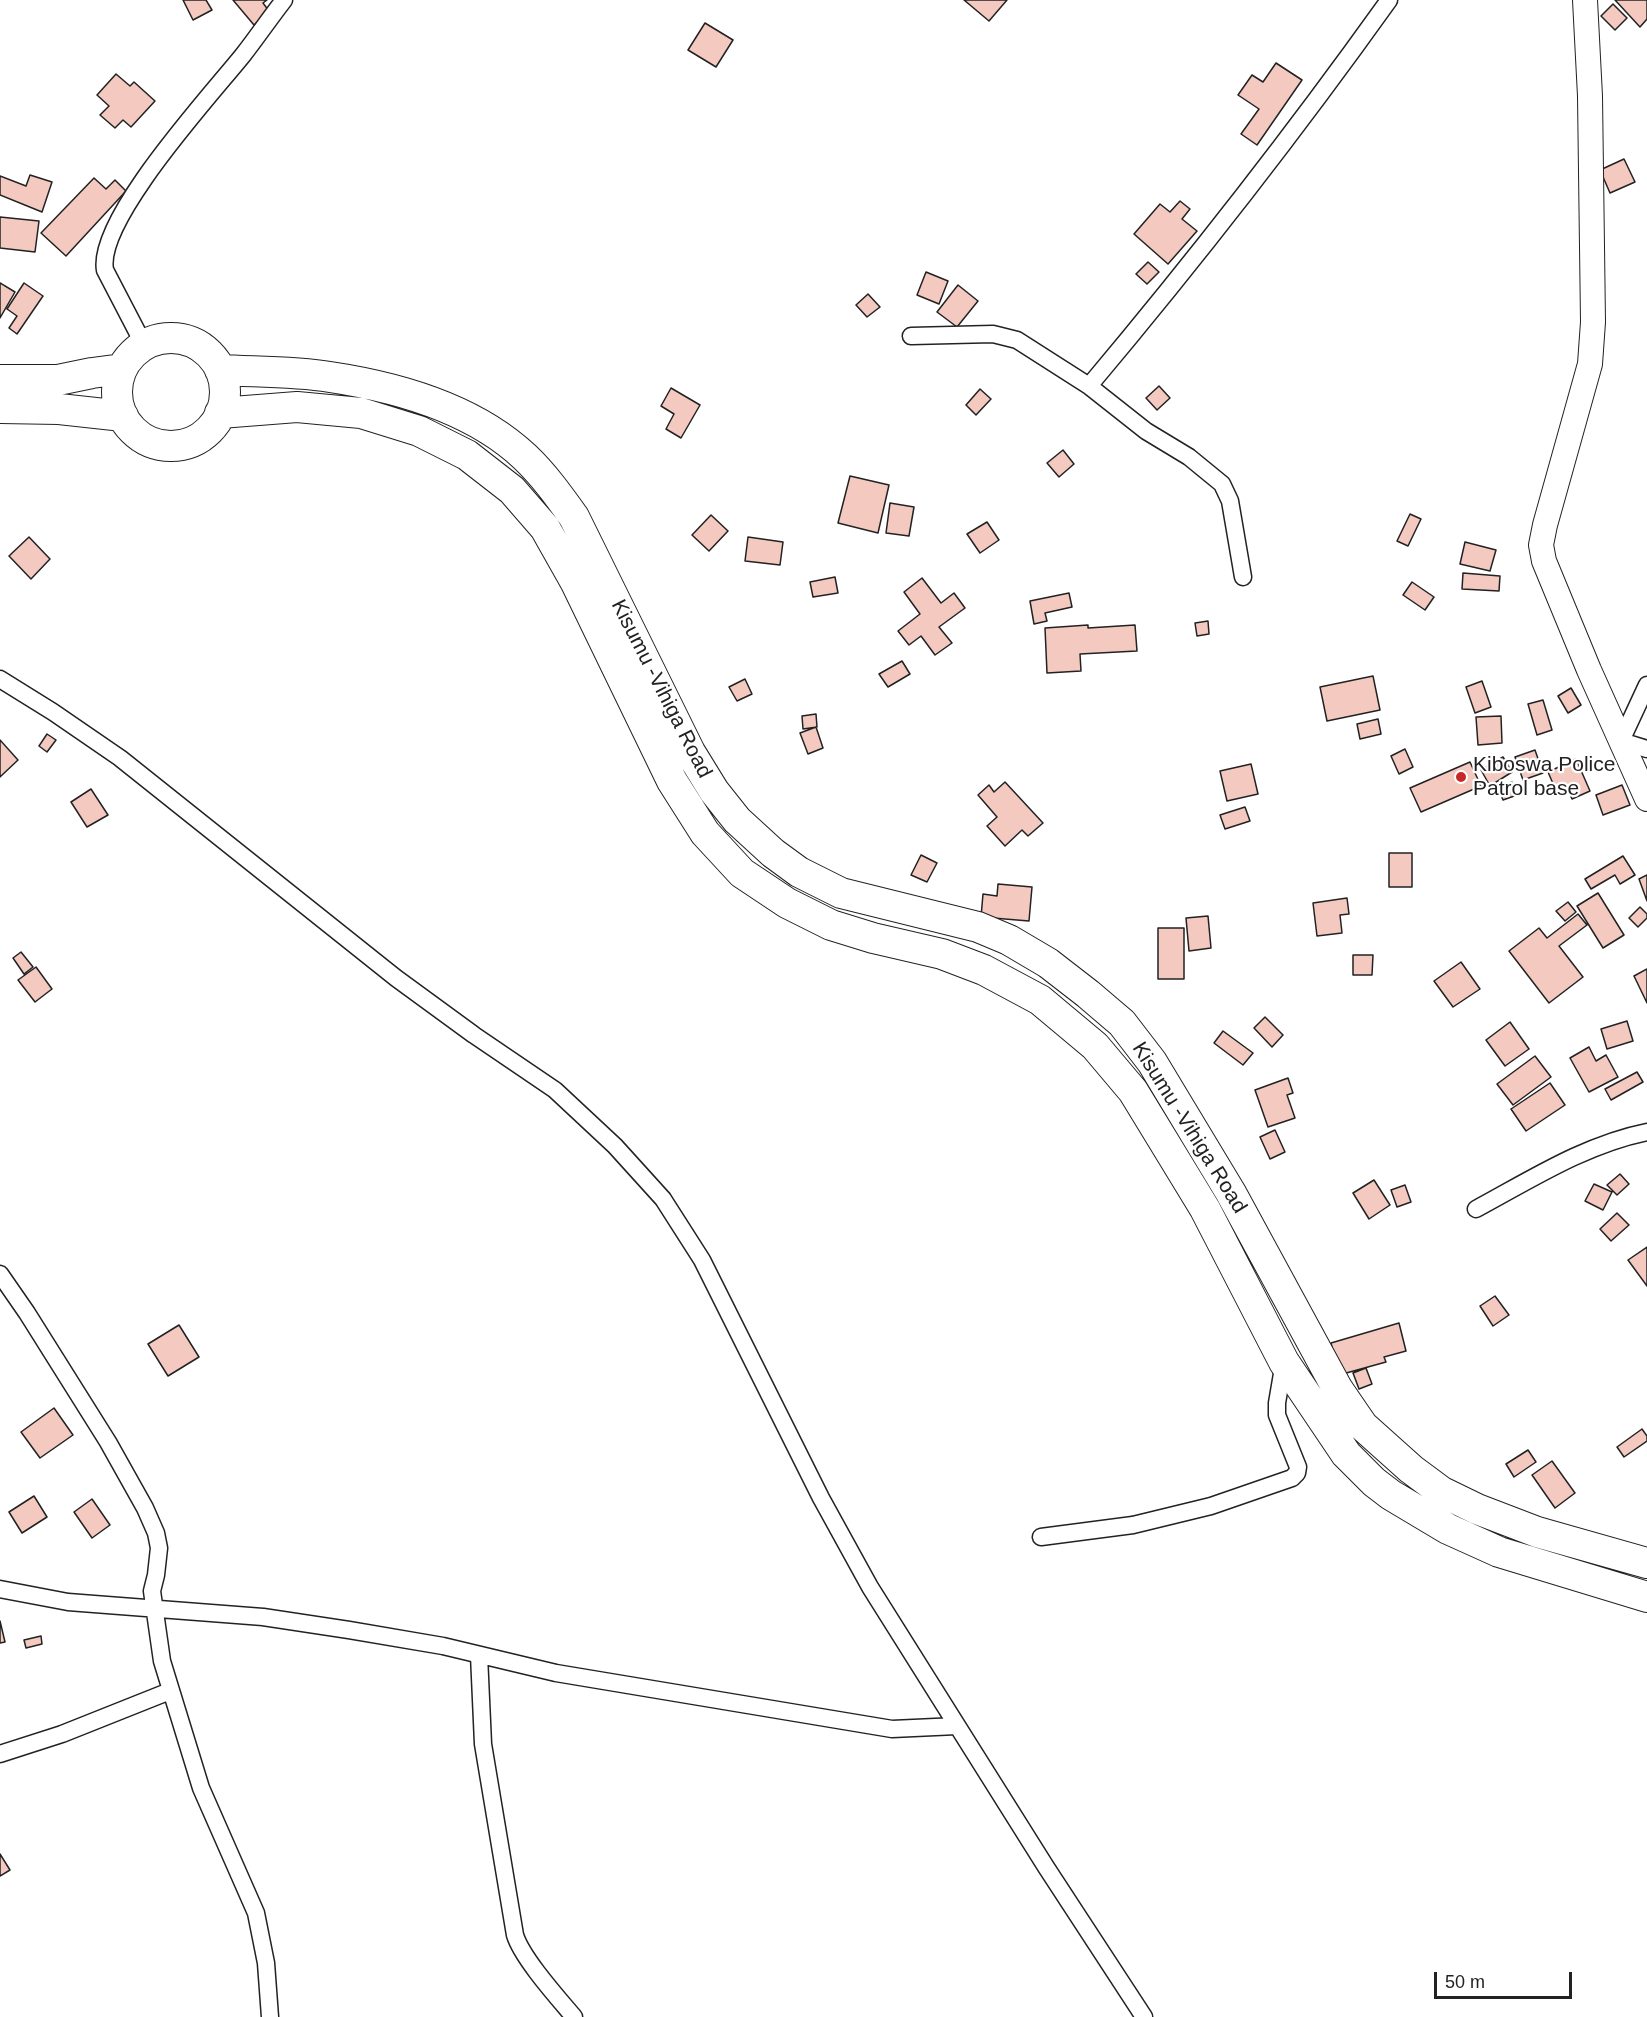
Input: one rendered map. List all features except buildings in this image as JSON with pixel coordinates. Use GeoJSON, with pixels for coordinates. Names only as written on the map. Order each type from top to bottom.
{"type":"FeatureCollection","features":[{"type":"Feature","properties":{"kind":"highway"},"geometry":{"type":"LineString","coordinates":[[179,338],[196,344],[210,355],[220,370],[224,392],[220,413],[210,428],[197,439],[172,445],[146,440],[133,430],[123,416],[117,401],[117,385],[122,369],[135,351],[161,339],[179,338]]}},
{"type":"Feature","properties":{"kind":"highway"},"geometry":{"type":"LineString","coordinates":[[0,380],[58,380],[122,369]]}},
{"type":"Feature","properties":{"kind":"highway","name":"Kisumu -Vihiga Road"},"geometry":{"type":"LineString","coordinates":[[220,370],[328,376],[381,387],[434,402],[492,432],[524,456],[551,485],[574,517],[690,752],[714,791],[737,820],[773,853],[799,872],[841,893],[978,927],[1009,940],[1047,963],[1088,994],[1122,1023],[1152,1062],[1231,1193],[1337,1388],[1363,1426],[1411,1469],[1442,1492],[1477,1509],[1537,1532],[1647,1563]]}},
{"type":"Feature","properties":{"kind":"highway","name":"Kisumu -Vihiga Road"},"geometry":{"type":"LineString","coordinates":[[220,413],[297,407],[361,413],[419,431],[467,455],[512,490],[545,528],[576,583],[672,781],[705,833],[742,873],[787,903],[831,925],[873,938],[942,954],[984,970],[1040,1000],[1095,1046],[1133,1091],[1205,1209],[1284,1362],[1346,1455],[1391,1495],[1448,1529],[1499,1552],[1647,1597]]}},
{"type":"Feature","properties":{"kind":"highway"},"geometry":{"type":"LineString","coordinates":[[0,408],[59,409],[123,416]]}},
{"type":"Feature","properties":{"kind":"street"},"geometry":{"type":"LineString","coordinates":[[144,345],[105,270],[103,258],[111,233],[158,159],[244,54],[284,0]]}},
{"type":"Feature","properties":{"kind":"street"},"geometry":{"type":"LineString","coordinates":[[1089,386],[1242,199],[1306,116],[1389,0]]}},
{"type":"Feature","properties":{"kind":"street"},"geometry":{"type":"LineString","coordinates":[[1585,0],[1590,96],[1593,310],[1590,364],[1541,546],[1544,561],[1559,597],[1647,799]]}},
{"type":"Feature","properties":{"kind":"street"},"geometry":{"type":"LineString","coordinates":[[911,336],[993,334],[1017,340],[1089,386],[1146,430],[1189,457],[1222,484],[1230,501],[1243,577]]}},
{"type":"Feature","properties":{"kind":"street"},"geometry":{"type":"LineString","coordinates":[[0,679],[120,758],[396,978],[555,1090],[615,1146],[663,1199],[702,1260],[821,1498],[870,1587],[1051,1876],[1144,2017]]}},
{"type":"Feature","properties":{"kind":"street"},"geometry":{"type":"LineString","coordinates":[[1622,741],[1647,685]]}},
{"type":"Feature","properties":{"kind":"street"},"geometry":{"type":"LineString","coordinates":[[1622,741],[1647,749]]}},
{"type":"Feature","properties":{"kind":"street"},"geometry":{"type":"LineString","coordinates":[[1476,1209],[1564,1162],[1626,1136],[1647,1132]]}},
{"type":"Feature","properties":{"kind":"street"},"geometry":{"type":"LineString","coordinates":[[0,1274],[72,1384],[148,1514],[156,1533],[159,1548],[152,1590],[162,1661],[201,1788],[256,1913],[266,1963],[270,2017]]}},
{"type":"Feature","properties":{"kind":"street"},"geometry":{"type":"LineString","coordinates":[[1041,1537],[1133,1525],[1210,1506],[1292,1478],[1297,1473],[1298,1467],[1277,1415],[1284,1362]]}},
{"type":"Feature","properties":{"kind":"street"},"geometry":{"type":"LineString","coordinates":[[0,1589],[68,1602],[263,1617],[443,1646],[556,1673],[892,1729],[957,1726]]}},
{"type":"Feature","properties":{"kind":"street"},"geometry":{"type":"LineString","coordinates":[[479,1654],[483,1744],[515,1935],[519,1946],[553,1993],[574,2017]]}},
{"type":"Feature","properties":{"kind":"street"},"geometry":{"type":"LineString","coordinates":[[0,1754],[62,1734],[170,1691]]}},
{"type":"Feature","properties":{"kind":"place","name":"Kiboswa Police Patrol base"},"geometry":{"type":"Point","coordinates":[1461,777]}}]}
